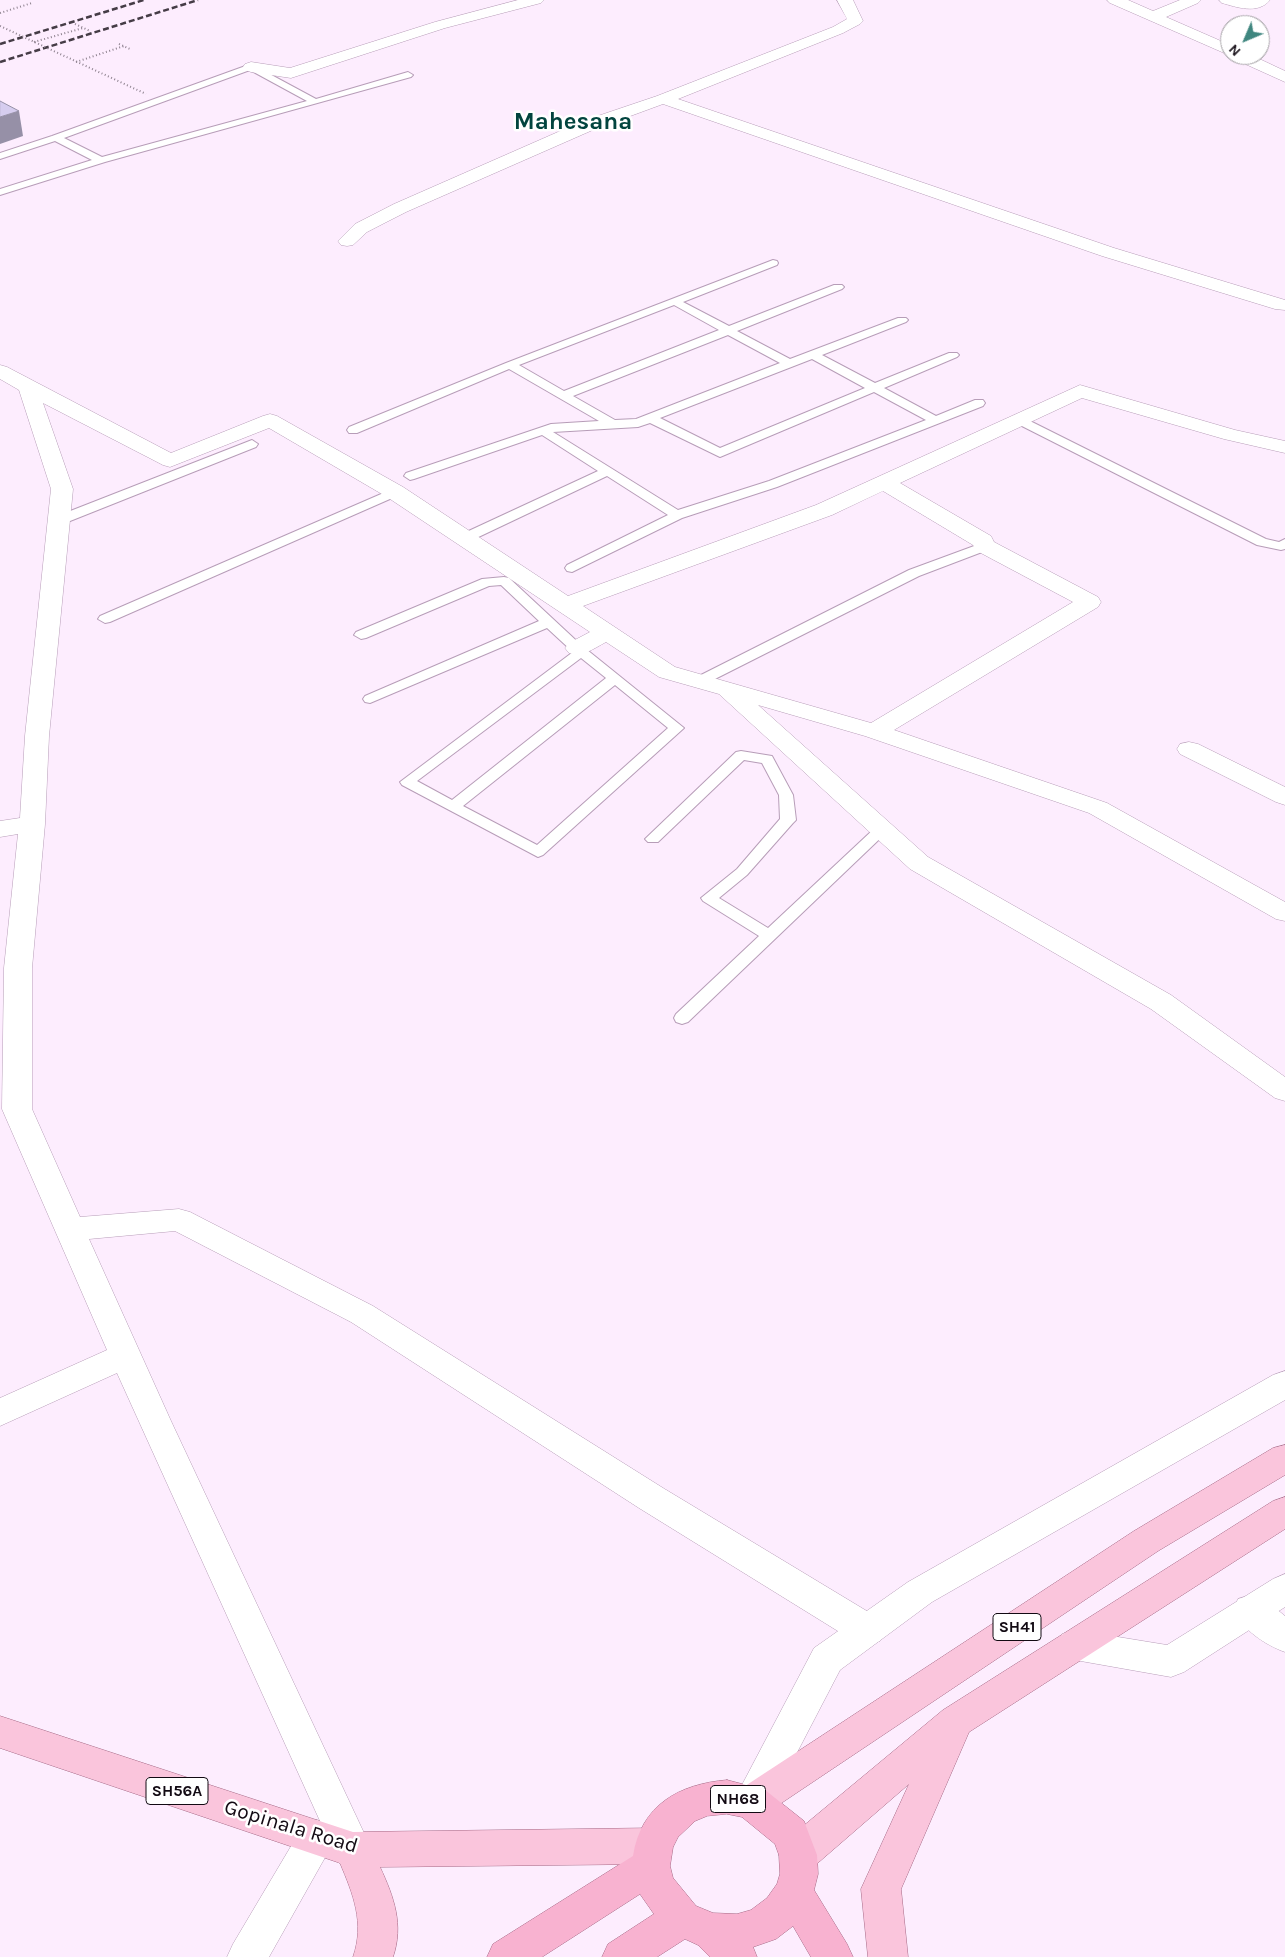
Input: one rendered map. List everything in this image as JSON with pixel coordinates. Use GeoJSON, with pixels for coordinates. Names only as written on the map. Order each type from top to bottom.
{"type":"FeatureCollection","features":[{"type":"Feature","properties":{"kind":"highway","name":"NH68"},"geometry":{"type":"LineString","coordinates":[[653,1856],[664,1825],[682,1809],[704,1799],[727,1797],[752,1802],[790,1833],[796,1873],[833,1957]]}},
{"type":"Feature","properties":{"kind":"highway"},"geometry":{"type":"LineString","coordinates":[[507,1957],[653,1856],[656,1886],[710,1936]]}},
{"type":"Feature","properties":{"kind":"highway"},"geometry":{"type":"LineString","coordinates":[[622,1957],[710,1936],[738,1933],[762,1926],[781,1911],[796,1873]]}},
{"type":"Feature","properties":{"kind":"main road","name":"SH41"},"geometry":{"type":"LineString","coordinates":[[752,1802],[1146,1541],[1285,1458]]}},
{"type":"Feature","properties":{"kind":"main road","name":"SH41"},"geometry":{"type":"LineString","coordinates":[[796,1873],[956,1721],[1285,1511]]}},
{"type":"Feature","properties":{"kind":"main road"},"geometry":{"type":"LineString","coordinates":[[888,1957],[881,1889],[956,1721]]}},
{"type":"Feature","properties":{"kind":"main road","name":"Gopinala Road"},"geometry":{"type":"LineString","coordinates":[[0,1732],[353,1850],[653,1856]]}},
{"type":"Feature","properties":{"kind":"main road"},"geometry":{"type":"LineString","coordinates":[[353,1850],[376,1905],[379,1932],[373,1957]]}},
{"type":"Feature","properties":{"kind":"street"},"geometry":{"type":"LineString","coordinates":[[251,67],[291,73],[440,25],[536,0]]}},
{"type":"Feature","properties":{"kind":"street"},"geometry":{"type":"LineString","coordinates":[[347,241],[361,228],[409,204],[588,125],[664,99],[838,30],[854,21],[845,0]]}},
{"type":"Feature","properties":{"kind":"street"},"geometry":{"type":"LineString","coordinates":[[1115,0],[1220,46]]}},
{"type":"Feature","properties":{"kind":"street"},"geometry":{"type":"LineString","coordinates":[[1153,16],[1193,0]]}},
{"type":"Feature","properties":{"kind":"street"},"geometry":{"type":"LineString","coordinates":[[1227,0],[1247,5],[1262,0]]}},
{"type":"Feature","properties":{"kind":"street"},"geometry":{"type":"LineString","coordinates":[[1259,65],[1285,77]]}},
{"type":"Feature","properties":{"kind":"street"},"geometry":{"type":"LineString","coordinates":[[664,99],[1108,252],[1282,305]]}},
{"type":"Feature","properties":{"kind":"street"},"geometry":{"type":"LineString","coordinates":[[0,371],[170,460],[270,420],[403,484],[465,538],[667,672],[874,731],[1098,808],[1285,914]]}},
{"type":"Feature","properties":{"kind":"street"},"geometry":{"type":"LineString","coordinates":[[28,387],[62,489],[37,736],[32,824],[9,970],[17,1109],[126,1355],[353,1850]]}},
{"type":"Feature","properties":{"kind":"street"},"geometry":{"type":"LineString","coordinates":[[566,605],[824,510],[1080,390],[1231,435],[1285,447]]}},
{"type":"Feature","properties":{"kind":"street"},"geometry":{"type":"LineString","coordinates":[[874,731],[1090,602],[985,546],[983,541],[883,482]]}},
{"type":"Feature","properties":{"kind":"street"},"geometry":{"type":"LineString","coordinates":[[577,648],[607,632]]}},
{"type":"Feature","properties":{"kind":"street"},"geometry":{"type":"LineString","coordinates":[[725,688],[919,864],[1161,1002],[1285,1091]]}},
{"type":"Feature","properties":{"kind":"street"},"geometry":{"type":"LineString","coordinates":[[1189,749],[1285,797]]}},
{"type":"Feature","properties":{"kind":"street"},"geometry":{"type":"LineString","coordinates":[[0,829],[32,824]]}},
{"type":"Feature","properties":{"kind":"street"},"geometry":{"type":"LineString","coordinates":[[70,1229],[179,1220],[362,1314],[651,1498],[867,1630]]}},
{"type":"Feature","properties":{"kind":"street"},"geometry":{"type":"LineString","coordinates":[[0,1413],[126,1355]]}},
{"type":"Feature","properties":{"kind":"street"},"geometry":{"type":"LineString","coordinates":[[752,1802],[827,1659],[920,1592],[1285,1384]]}},
{"type":"Feature","properties":{"kind":"street"},"geometry":{"type":"LineString","coordinates":[[1075,1645],[1171,1661],[1285,1589]]}},
{"type":"Feature","properties":{"kind":"street"},"geometry":{"type":"LineString","coordinates":[[1251,1610],[1285,1637]]}},
{"type":"Feature","properties":{"kind":"street"},"geometry":{"type":"LineString","coordinates":[[247,1957],[317,1838]]}},
{"type":"Feature","properties":{"kind":"lane"},"geometry":{"type":"LineString","coordinates":[[0,156],[56,138],[251,67],[315,102]]}},
{"type":"Feature","properties":{"kind":"lane"},"geometry":{"type":"LineString","coordinates":[[0,192],[102,160],[315,102],[408,74]]}},
{"type":"Feature","properties":{"kind":"lane"},"geometry":{"type":"LineString","coordinates":[[56,138],[102,160]]}},
{"type":"Feature","properties":{"kind":"lane"},"geometry":{"type":"LineString","coordinates":[[352,430],[510,365],[773,263]]}},
{"type":"Feature","properties":{"kind":"lane"},"geometry":{"type":"LineString","coordinates":[[563,396],[838,287]]}},
{"type":"Feature","properties":{"kind":"lane"},"geometry":{"type":"LineString","coordinates":[[674,302],[790,364]]}},
{"type":"Feature","properties":{"kind":"lane"},"geometry":{"type":"LineString","coordinates":[[105,619],[403,484],[544,431],[555,427],[638,423],[902,320]]}},
{"type":"Feature","properties":{"kind":"lane"},"geometry":{"type":"LineString","coordinates":[[813,355],[935,420]]}},
{"type":"Feature","properties":{"kind":"lane"},"geometry":{"type":"LineString","coordinates":[[650,418],[720,454],[953,355]]}},
{"type":"Feature","properties":{"kind":"lane"},"geometry":{"type":"LineString","coordinates":[[510,365],[612,424]]}},
{"type":"Feature","properties":{"kind":"lane"},"geometry":{"type":"LineString","coordinates":[[572,568],[677,515],[773,484],[979,402]]}},
{"type":"Feature","properties":{"kind":"lane"},"geometry":{"type":"LineString","coordinates":[[1018,419],[1262,542],[1281,546],[1285,543]]}},
{"type":"Feature","properties":{"kind":"lane"},"geometry":{"type":"LineString","coordinates":[[544,431],[677,515]]}},
{"type":"Feature","properties":{"kind":"lane"},"geometry":{"type":"LineString","coordinates":[[60,520],[252,444]]}},
{"type":"Feature","properties":{"kind":"lane"},"geometry":{"type":"LineString","coordinates":[[465,538],[608,471]]}},
{"type":"Feature","properties":{"kind":"lane"},"geometry":{"type":"LineString","coordinates":[[700,681],[914,573],[985,546]]}},
{"type":"Feature","properties":{"kind":"lane"},"geometry":{"type":"LineString","coordinates":[[361,635],[486,582],[504,581],[577,648],[677,728],[538,852],[407,782],[580,652],[577,648]]}},
{"type":"Feature","properties":{"kind":"lane"},"geometry":{"type":"LineString","coordinates":[[370,699],[548,622]]}},
{"type":"Feature","properties":{"kind":"lane"},"geometry":{"type":"LineString","coordinates":[[453,806],[615,678]]}},
{"type":"Feature","properties":{"kind":"lane"},"geometry":{"type":"LineString","coordinates":[[653,839],[741,755],[768,759],[786,795],[788,820],[742,872],[709,898],[770,936]]}},
{"type":"Feature","properties":{"kind":"lane"},"geometry":{"type":"LineString","coordinates":[[682,1018],[882,830]]}},
{"type":"Feature","properties":{"kind":"path"},"geometry":{"type":"LineString","coordinates":[[0,13],[32,3]]}},
{"type":"Feature","properties":{"kind":"path"},"geometry":{"type":"LineString","coordinates":[[75,24],[90,31]]}},
{"type":"Feature","properties":{"kind":"path"},"geometry":{"type":"LineString","coordinates":[[0,26],[146,94]]}},
{"type":"Feature","properties":{"kind":"path"},"geometry":{"type":"LineString","coordinates":[[34,42],[83,28]]}},
{"type":"Feature","properties":{"kind":"path"},"geometry":{"type":"LineString","coordinates":[[119,44],[130,49]]}},
{"type":"Feature","properties":{"kind":"path"},"geometry":{"type":"LineString","coordinates":[[76,62],[124,46]]}},
{"type":"Feature","properties":{"kind":"building"},"geometry":{"type":"Polygon","coordinates":[[[0,101],[19,111],[0,117],[0,101]]]}},
{"type":"Feature","properties":{"kind":"railway"},"geometry":{"type":"LineString","coordinates":[[0,44],[144,0]]}},
{"type":"Feature","properties":{"kind":"railway"},"geometry":{"type":"LineString","coordinates":[[0,62],[198,0]]}},
{"type":"Feature","properties":{"kind":"district","name":"Mahesana"},"geometry":{"type":"Point","coordinates":[573,122]}}]}
